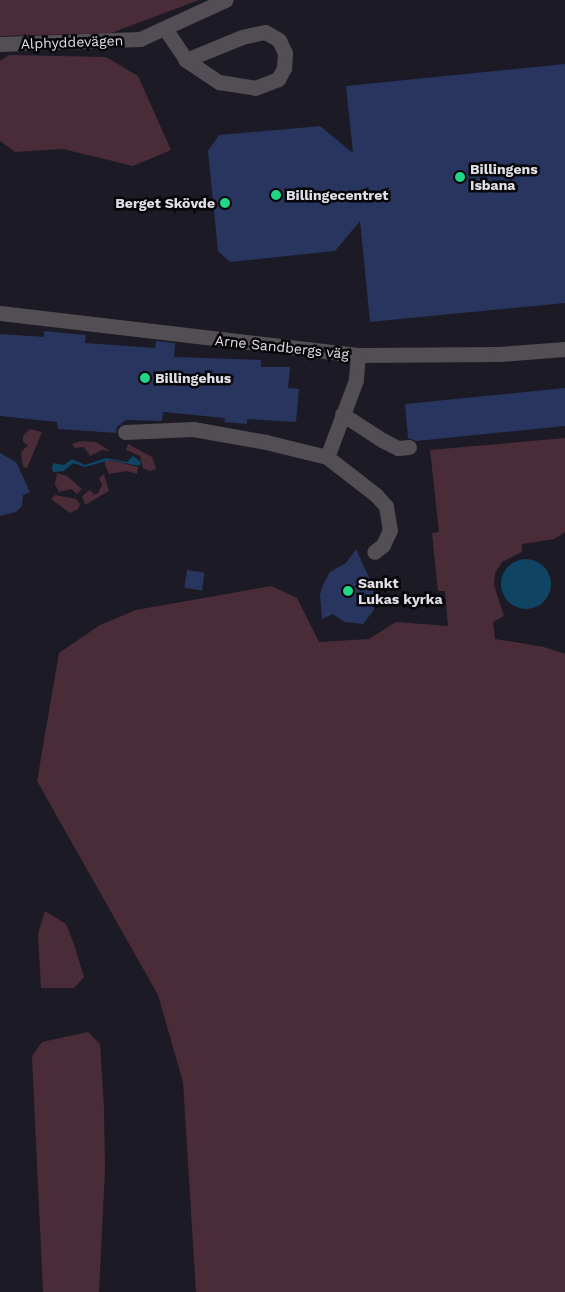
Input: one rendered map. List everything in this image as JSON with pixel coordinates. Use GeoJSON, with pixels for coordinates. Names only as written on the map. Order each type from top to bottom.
{"type":"FeatureCollection","features":[{"type":"Feature","properties":{"kind":"street","name":"Alphyddevägen"},"geometry":{"type":"LineString","coordinates":[[0,44],[110,42],[140,39],[166,30],[225,0]]}},
{"type":"Feature","properties":{"kind":"street"},"geometry":{"type":"LineString","coordinates":[[166,30],[186,60],[219,82],[255,88],[278,79],[284,68],[285,53],[278,40],[265,32],[242,37],[186,60]]}},
{"type":"Feature","properties":{"kind":"street","name":"Arne Sandbergs väg"},"geometry":{"type":"LineString","coordinates":[[0,313],[358,355],[499,354],[565,349]]}},
{"type":"Feature","properties":{"kind":"street"},"geometry":{"type":"LineString","coordinates":[[328,457],[342,414],[356,380],[358,355]]}},
{"type":"Feature","properties":{"kind":"street"},"geometry":{"type":"LineString","coordinates":[[342,414],[398,448],[410,447]]}},
{"type":"Feature","properties":{"kind":"street"},"geometry":{"type":"LineString","coordinates":[[125,432],[193,429],[266,442],[328,457],[376,495],[386,506],[390,530],[383,545],[374,552]]}},
{"type":"Feature","properties":{"kind":"shaded area"},"geometry":{"type":"Polygon","coordinates":[[[0,0],[199,0],[111,33],[0,36],[0,0]]]}},
{"type":"Feature","properties":{"kind":"shaded area"},"geometry":{"type":"Polygon","coordinates":[[[9,55],[106,57],[138,76],[171,150],[133,166],[63,149],[15,152],[0,141],[0,61],[9,55]]]}},
{"type":"Feature","properties":{"kind":"shaded area"},"geometry":{"type":"Polygon","coordinates":[[[30,429],[42,432],[27,468],[23,467],[21,452],[28,445],[23,442],[23,436],[30,429]]]}},
{"type":"Feature","properties":{"kind":"shaded area"},"geometry":{"type":"Polygon","coordinates":[[[565,438],[565,532],[554,539],[522,544],[522,552],[502,562],[495,573],[494,585],[504,616],[493,622],[495,639],[544,647],[565,654],[565,1292],[196,1292],[183,1082],[158,995],[37,781],[59,653],[100,625],[136,610],[271,586],[297,598],[319,642],[369,639],[396,622],[448,626],[445,591],[438,591],[432,533],[439,532],[430,450],[565,438]]]}},
{"type":"Feature","properties":{"kind":"shaded area"},"geometry":{"type":"Polygon","coordinates":[[[82,441],[96,442],[110,451],[102,450],[90,456],[84,447],[75,448],[72,444],[82,441]]]}},
{"type":"Feature","properties":{"kind":"shaded area"},"geometry":{"type":"Polygon","coordinates":[[[128,444],[152,457],[156,469],[150,471],[143,468],[140,456],[126,450],[128,444]]]}},
{"type":"Feature","properties":{"kind":"shaded area"},"geometry":{"type":"Polygon","coordinates":[[[110,460],[138,467],[137,474],[127,471],[109,474],[105,461],[110,460]]]}},
{"type":"Feature","properties":{"kind":"shaded area"},"geometry":{"type":"Polygon","coordinates":[[[57,473],[67,476],[82,489],[77,494],[71,489],[59,492],[55,484],[57,473]]]}},
{"type":"Feature","properties":{"kind":"shaded area"},"geometry":{"type":"Polygon","coordinates":[[[104,474],[109,491],[85,505],[82,496],[90,490],[94,494],[90,496],[98,493],[102,485],[99,478],[104,474]]]}},
{"type":"Feature","properties":{"kind":"shaded area"},"geometry":{"type":"Polygon","coordinates":[[[55,495],[76,499],[80,504],[78,509],[70,513],[51,499],[55,495]]]}},
{"type":"Feature","properties":{"kind":"shaded area"},"geometry":{"type":"Polygon","coordinates":[[[45,911],[66,924],[74,944],[84,977],[74,988],[41,988],[38,934],[45,911]]]}},
{"type":"Feature","properties":{"kind":"shaded area"},"geometry":{"type":"Polygon","coordinates":[[[88,1032],[100,1044],[104,1109],[105,1169],[99,1292],[43,1292],[32,1056],[42,1042],[88,1032]]]}},
{"type":"Feature","properties":{"kind":"water"},"geometry":{"type":"Polygon","coordinates":[[[133,456],[141,462],[139,466],[110,460],[85,467],[73,463],[64,471],[53,472],[52,468],[53,463],[64,465],[72,459],[85,465],[106,458],[127,462],[133,456]]]}},
{"type":"Feature","properties":{"kind":"water"},"geometry":{"type":"Polygon","coordinates":[[[526,559],[535,561],[546,570],[551,584],[549,593],[540,604],[526,609],[517,607],[506,598],[501,584],[503,575],[512,564],[526,559]]]}},
{"type":"Feature","properties":{"kind":"building","name":"Billingens Isbana"},"geometry":{"type":"Polygon","coordinates":[[[565,64],[565,303],[370,322],[360,221],[335,251],[230,262],[218,251],[208,151],[219,135],[320,126],[353,153],[346,86],[565,64]]]}},
{"type":"Feature","properties":{"kind":"building","name":"Billingehus"},"geometry":{"type":"Polygon","coordinates":[[[44,331],[86,335],[85,343],[155,348],[156,341],[175,343],[174,357],[261,360],[261,367],[290,367],[288,388],[299,389],[296,422],[247,419],[247,424],[224,422],[225,418],[163,412],[162,421],[126,420],[117,427],[116,433],[58,429],[57,422],[0,416],[0,334],[44,337],[44,331]]]}},
{"type":"Feature","properties":{"kind":"building"},"geometry":{"type":"Polygon","coordinates":[[[565,388],[565,426],[416,441],[408,438],[405,404],[565,388]]]}},
{"type":"Feature","properties":{"kind":"building"},"geometry":{"type":"Polygon","coordinates":[[[0,453],[16,462],[30,492],[23,495],[22,506],[16,512],[0,516],[0,453]]]}},
{"type":"Feature","properties":{"kind":"building","name":"Sankt Lukas kyrka"},"geometry":{"type":"Polygon","coordinates":[[[356,549],[376,593],[374,610],[363,624],[344,622],[333,614],[322,619],[320,595],[323,585],[330,572],[346,563],[356,549]]]}},
{"type":"Feature","properties":{"kind":"building"},"geometry":{"type":"Polygon","coordinates":[[[187,570],[205,573],[202,591],[184,588],[187,570]]]}},
{"type":"Feature","properties":{"kind":"place","name":"Billingens Isbana"},"geometry":{"type":"Point","coordinates":[460,177]}},
{"type":"Feature","properties":{"kind":"place","name":"Billingecentret"},"geometry":{"type":"Point","coordinates":[276,195]}},
{"type":"Feature","properties":{"kind":"place","name":"Berget Skövde"},"geometry":{"type":"Point","coordinates":[225,203]}},
{"type":"Feature","properties":{"kind":"place","name":"Billingehus"},"geometry":{"type":"Point","coordinates":[145,378]}},
{"type":"Feature","properties":{"kind":"place","name":"Sankt Lukas kyrka"},"geometry":{"type":"Point","coordinates":[348,591]}}]}
